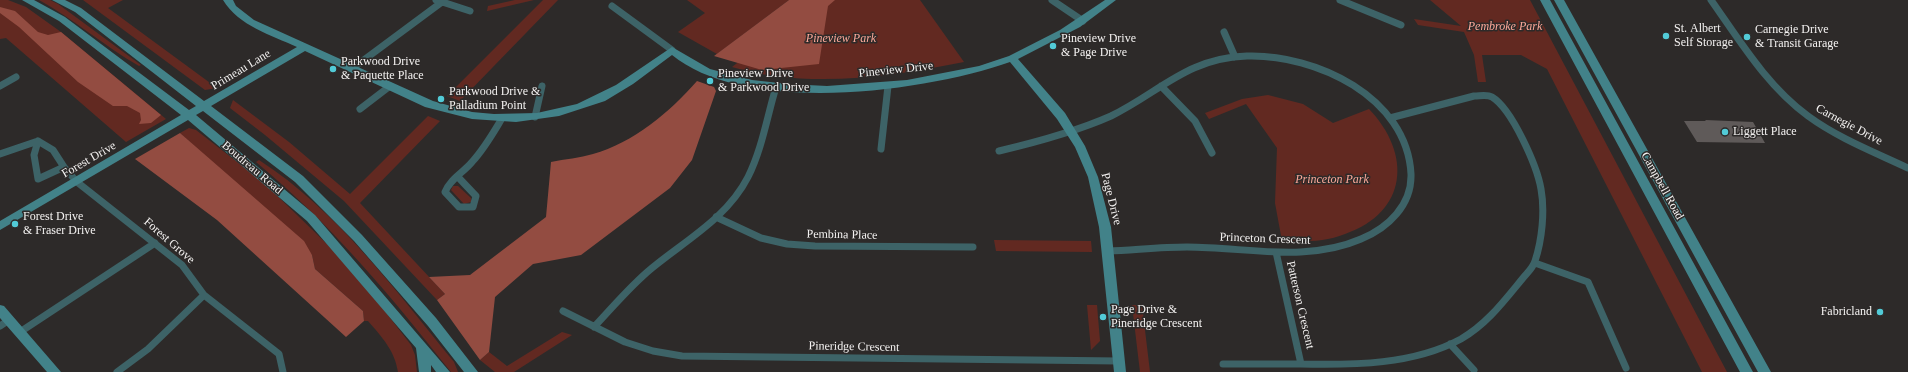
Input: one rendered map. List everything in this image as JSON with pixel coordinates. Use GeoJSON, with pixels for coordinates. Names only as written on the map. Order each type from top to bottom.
{"type":"FeatureCollection","features":[{"type":"Feature","properties":{"kind":"main road","name":"Boudreau Road"},"geometry":{"type":"LineString","coordinates":[[27,0],[62,19],[190,116],[311,218],[444,372]]}},
{"type":"Feature","properties":{"kind":"main road","name":"Boudreau Road"},"geometry":{"type":"LineString","coordinates":[[57,0],[78,10],[299,179],[358,238],[432,322],[472,372]]}},
{"type":"Feature","properties":{"kind":"main road"},"geometry":{"type":"LineString","coordinates":[[228,0],[233,8],[251,22],[429,104],[448,110],[501,120],[535,117],[563,112],[602,97],[631,80],[672,50]]}},
{"type":"Feature","properties":{"kind":"main road","name":"Pineview Drive"},"geometry":{"type":"LineString","coordinates":[[672,50],[695,66],[719,76],[776,87],[846,88],[888,86],[956,75],[1012,58],[1083,21],[1111,0]]}},
{"type":"Feature","properties":{"kind":"main road","name":"Campbell Road"},"geometry":{"type":"LineString","coordinates":[[1545,0],[1747,372]]}},
{"type":"Feature","properties":{"kind":"main road","name":"Campbell Road"},"geometry":{"type":"LineString","coordinates":[[1558,0],[1765,372]]}},
{"type":"Feature","properties":{"kind":"main road","name":"Primeau Lane"},"geometry":{"type":"LineString","coordinates":[[190,116],[304,47]]}},
{"type":"Feature","properties":{"kind":"main road","name":"Page Drive"},"geometry":{"type":"LineString","coordinates":[[1012,58],[1042,92],[1070,130],[1093,178],[1102,210],[1108,251],[1119,367]]}},
{"type":"Feature","properties":{"kind":"main road","name":"Forest Drive"},"geometry":{"type":"LineString","coordinates":[[0,226],[190,116]]}},
{"type":"Feature","properties":{"kind":"main road"},"geometry":{"type":"LineString","coordinates":[[0,310],[5,323],[20,332],[55,372]]}},
{"type":"Feature","properties":{"kind":"main road"},"geometry":{"type":"LineString","coordinates":[[422,347],[425,372]]}},
{"type":"Feature","properties":{"kind":"street"},"geometry":{"type":"LineString","coordinates":[[1052,0],[1083,21]]}},
{"type":"Feature","properties":{"kind":"street"},"geometry":{"type":"LineString","coordinates":[[1340,0],[1402,25]]}},
{"type":"Feature","properties":{"kind":"street","name":"Carnegie Drive"},"geometry":{"type":"LineString","coordinates":[[1711,0],[1763,73],[1773,85],[1798,108],[1826,127],[1908,168]]}},
{"type":"Feature","properties":{"kind":"street"},"geometry":{"type":"LineString","coordinates":[[353,68],[439,1],[470,11]]}},
{"type":"Feature","properties":{"kind":"street"},"geometry":{"type":"LineString","coordinates":[[612,6],[672,50]]}},
{"type":"Feature","properties":{"kind":"street"},"geometry":{"type":"LineString","coordinates":[[1224,32],[1235,57]]}},
{"type":"Feature","properties":{"kind":"street","name":"Princeton Crescent"},"geometry":{"type":"LineString","coordinates":[[999,150],[1070,130],[1111,115],[1160,86],[1178,73],[1198,65],[1235,57],[1260,56],[1302,64],[1331,74],[1360,91],[1390,118],[1404,141],[1411,165],[1412,175],[1408,194],[1398,212],[1382,228],[1360,241],[1347,246],[1319,252],[1276,252],[1188,247],[1108,251]]}},
{"type":"Feature","properties":{"kind":"street"},"geometry":{"type":"LineString","coordinates":[[0,86],[16,77]]}},
{"type":"Feature","properties":{"kind":"street"},"geometry":{"type":"LineString","coordinates":[[360,109],[390,86]]}},
{"type":"Feature","properties":{"kind":"street"},"geometry":{"type":"LineString","coordinates":[[535,117],[542,86]]}},
{"type":"Feature","properties":{"kind":"street"},"geometry":{"type":"LineString","coordinates":[[881,149],[888,86]]}},
{"type":"Feature","properties":{"kind":"street"},"geometry":{"type":"LineString","coordinates":[[1160,86],[1196,121],[1212,153]]}},
{"type":"Feature","properties":{"kind":"street"},"geometry":{"type":"LineString","coordinates":[[594,327],[638,280],[716,217],[737,193],[748,177],[776,87]]}},
{"type":"Feature","properties":{"kind":"street","name":"Patterson Crescent"},"geometry":{"type":"LineString","coordinates":[[1223,364],[1360,364],[1396,359],[1450,344],[1469,333],[1502,307],[1535,262],[1542,220],[1541,190],[1537,172],[1522,138],[1500,105],[1491,97],[1474,96],[1390,118]]}},
{"type":"Feature","properties":{"kind":"street"},"geometry":{"type":"LineString","coordinates":[[458,177],[476,196],[473,207],[459,207],[446,192],[448,184],[470,166],[501,120]]}},
{"type":"Feature","properties":{"kind":"street"},"geometry":{"type":"LineString","coordinates":[[0,154],[38,141]]}},
{"type":"Feature","properties":{"kind":"street"},"geometry":{"type":"LineString","coordinates":[[38,141],[34,155],[38,179],[64,167]]}},
{"type":"Feature","properties":{"kind":"street","name":"Forest Grove"},"geometry":{"type":"LineString","coordinates":[[38,141],[54,150],[64,167],[77,182],[155,242],[182,265],[204,295],[279,354],[283,372]]}},
{"type":"Feature","properties":{"kind":"street","name":"Pembina Place"},"geometry":{"type":"LineString","coordinates":[[716,217],[761,238],[787,244],[815,246],[973,246]]}},
{"type":"Feature","properties":{"kind":"street"},"geometry":{"type":"LineString","coordinates":[[20,332],[155,242]]}},
{"type":"Feature","properties":{"kind":"street","name":"Patterson Crescent"},"geometry":{"type":"LineString","coordinates":[[1276,252],[1301,364]]}},
{"type":"Feature","properties":{"kind":"street"},"geometry":{"type":"LineString","coordinates":[[1535,262],[1588,282],[1626,368]]}},
{"type":"Feature","properties":{"kind":"street"},"geometry":{"type":"LineString","coordinates":[[117,372],[148,349],[204,295]]}},
{"type":"Feature","properties":{"kind":"street","name":"Pineridge Crescent"},"geometry":{"type":"LineString","coordinates":[[564,311],[607,334],[638,347],[660,353],[682,356],[1119,367]]}},
{"type":"Feature","properties":{"kind":"street"},"geometry":{"type":"LineString","coordinates":[[1450,344],[1474,370]]}},
{"type":"Feature","properties":{"kind":"green space"},"geometry":{"type":"Polygon","coordinates":[[[0,0],[8,0],[26,7],[61,32],[166,119],[126,142],[6,38],[0,39],[0,0]]]}},
{"type":"Feature","properties":{"kind":"green space"},"geometry":{"type":"Polygon","coordinates":[[[39,0],[50,0],[58,4],[141,65],[139,66],[126,58],[52,7],[39,0]]]}},
{"type":"Feature","properties":{"kind":"green space"},"geometry":{"type":"Polygon","coordinates":[[[83,0],[123,0],[108,8],[217,88],[205,90],[83,0]]]}},
{"type":"Feature","properties":{"kind":"green space"},"geometry":{"type":"Polygon","coordinates":[[[515,0],[534,0],[487,11],[488,6],[515,0]]]}},
{"type":"Feature","properties":{"kind":"green space"},"geometry":{"type":"Polygon","coordinates":[[[543,0],[558,0],[460,101],[447,96],[543,0]]]}},
{"type":"Feature","properties":{"kind":"green space"},"geometry":{"type":"Polygon","coordinates":[[[687,0],[789,0],[717,54],[678,32],[705,13],[687,0]]]}},
{"type":"Feature","properties":{"kind":"green space","name":"Pineview Park"},"geometry":{"type":"Polygon","coordinates":[[[818,0],[920,0],[964,62],[877,76],[819,79],[789,78],[760,74],[732,67],[818,0]]]}},
{"type":"Feature","properties":{"kind":"green space","name":"Pembroke Park"},"geometry":{"type":"Polygon","coordinates":[[[1430,0],[1530,0],[1727,372],[1702,372],[1547,69],[1521,55],[1482,55],[1486,82],[1478,82],[1474,55],[1464,32],[1418,25],[1414,19],[1461,26],[1430,0]]]}},
{"type":"Feature","properties":{"kind":"green space","name":"Princeton Park"},"geometry":{"type":"Polygon","coordinates":[[[1268,95],[1303,104],[1333,123],[1369,109],[1383,126],[1392,144],[1397,163],[1397,180],[1392,197],[1381,212],[1366,224],[1337,237],[1314,241],[1282,241],[1275,203],[1277,148],[1246,104],[1209,119],[1205,113],[1242,99],[1268,95]]]}},
{"type":"Feature","properties":{"kind":"green space"},"geometry":{"type":"Polygon","coordinates":[[[233,100],[289,142],[350,194],[428,116],[440,121],[360,203],[445,294],[437,300],[344,201],[265,135],[230,108],[233,100]]]}},
{"type":"Feature","properties":{"kind":"green space"},"geometry":{"type":"Polygon","coordinates":[[[189,128],[196,130],[263,182],[329,246],[384,310],[411,345],[415,355],[417,372],[398,372],[391,351],[368,321],[364,321],[363,311],[315,269],[312,255],[180,133],[189,128]]]}},
{"type":"Feature","properties":{"kind":"green space"},"geometry":{"type":"Polygon","coordinates":[[[259,160],[288,180],[340,227],[410,307],[454,362],[458,372],[451,372],[383,288],[310,211],[256,162],[259,160]]]}},
{"type":"Feature","properties":{"kind":"green space"},"geometry":{"type":"Polygon","coordinates":[[[453,186],[458,186],[471,198],[471,202],[464,204],[451,190],[453,186]]]}},
{"type":"Feature","properties":{"kind":"green space"},"geometry":{"type":"Polygon","coordinates":[[[994,240],[1091,241],[1092,252],[996,251],[994,240]]]}},
{"type":"Feature","properties":{"kind":"green space"},"geometry":{"type":"Polygon","coordinates":[[[1087,305],[1097,305],[1100,341],[1091,350],[1087,305]]]}},
{"type":"Feature","properties":{"kind":"green space"},"geometry":{"type":"Polygon","coordinates":[[[1132,305],[1142,305],[1150,372],[1140,372],[1132,305]]]}},
{"type":"Feature","properties":{"kind":"green space"},"geometry":{"type":"Polygon","coordinates":[[[562,332],[572,335],[514,372],[495,372],[480,360],[489,352],[507,366],[562,332]]]}},
{"type":"Feature","properties":{"kind":"shaded area"},"geometry":{"type":"Polygon","coordinates":[[[789,0],[835,0],[828,6],[819,64],[762,70],[714,56],[789,0]]]}},
{"type":"Feature","properties":{"kind":"shaded area"},"geometry":{"type":"Polygon","coordinates":[[[0,7],[15,11],[38,32],[48,35],[61,32],[161,115],[151,123],[139,124],[141,120],[140,113],[127,106],[113,106],[78,82],[19,27],[0,13],[0,7]]]}},
{"type":"Feature","properties":{"kind":"shaded area"},"geometry":{"type":"Polygon","coordinates":[[[697,81],[714,87],[716,91],[692,160],[670,188],[581,255],[533,264],[495,297],[489,352],[480,360],[437,300],[445,294],[429,277],[470,275],[546,217],[551,162],[583,157],[608,149],[622,142],[650,125],[663,115],[697,81]]]}},
{"type":"Feature","properties":{"kind":"shaded area"},"geometry":{"type":"Polygon","coordinates":[[[180,133],[304,241],[312,255],[315,269],[363,311],[364,321],[346,337],[217,220],[135,159],[180,133]]]}},
{"type":"Feature","properties":{"kind":"building","name":"Liggett Place"},"geometry":{"type":"Polygon","coordinates":[[[1705,120],[1753,122],[1765,143],[1697,142],[1684,121],[1706,121],[1705,120]]]}},
{"type":"Feature","properties":{"kind":"place","name":"St. Albert Self Storage"},"geometry":{"type":"Point","coordinates":[1666,36]}},
{"type":"Feature","properties":{"kind":"place","name":"Carnegie Drive & Transit Garage"},"geometry":{"type":"Point","coordinates":[1747,37]}},
{"type":"Feature","properties":{"kind":"place","name":"Pineview Drive & Page Drive"},"geometry":{"type":"Point","coordinates":[1053,46]}},
{"type":"Feature","properties":{"kind":"place","name":"Parkwood Drive & Paquette Place"},"geometry":{"type":"Point","coordinates":[333,69]}},
{"type":"Feature","properties":{"kind":"place","name":"Pineview Drive & Parkwood Drive"},"geometry":{"type":"Point","coordinates":[710,81]}},
{"type":"Feature","properties":{"kind":"place","name":"Parkwood Drive & Palladium Point"},"geometry":{"type":"Point","coordinates":[441,99]}},
{"type":"Feature","properties":{"kind":"place","name":"Liggett Place"},"geometry":{"type":"Point","coordinates":[1725,132]}},
{"type":"Feature","properties":{"kind":"place","name":"Forest Drive & Fraser Drive"},"geometry":{"type":"Point","coordinates":[15,224]}},
{"type":"Feature","properties":{"kind":"place","name":"Fabricland"},"geometry":{"type":"Point","coordinates":[1880,312]}},
{"type":"Feature","properties":{"kind":"place","name":"Page Drive & Pineridge Crescent"},"geometry":{"type":"Point","coordinates":[1103,317]}}]}
